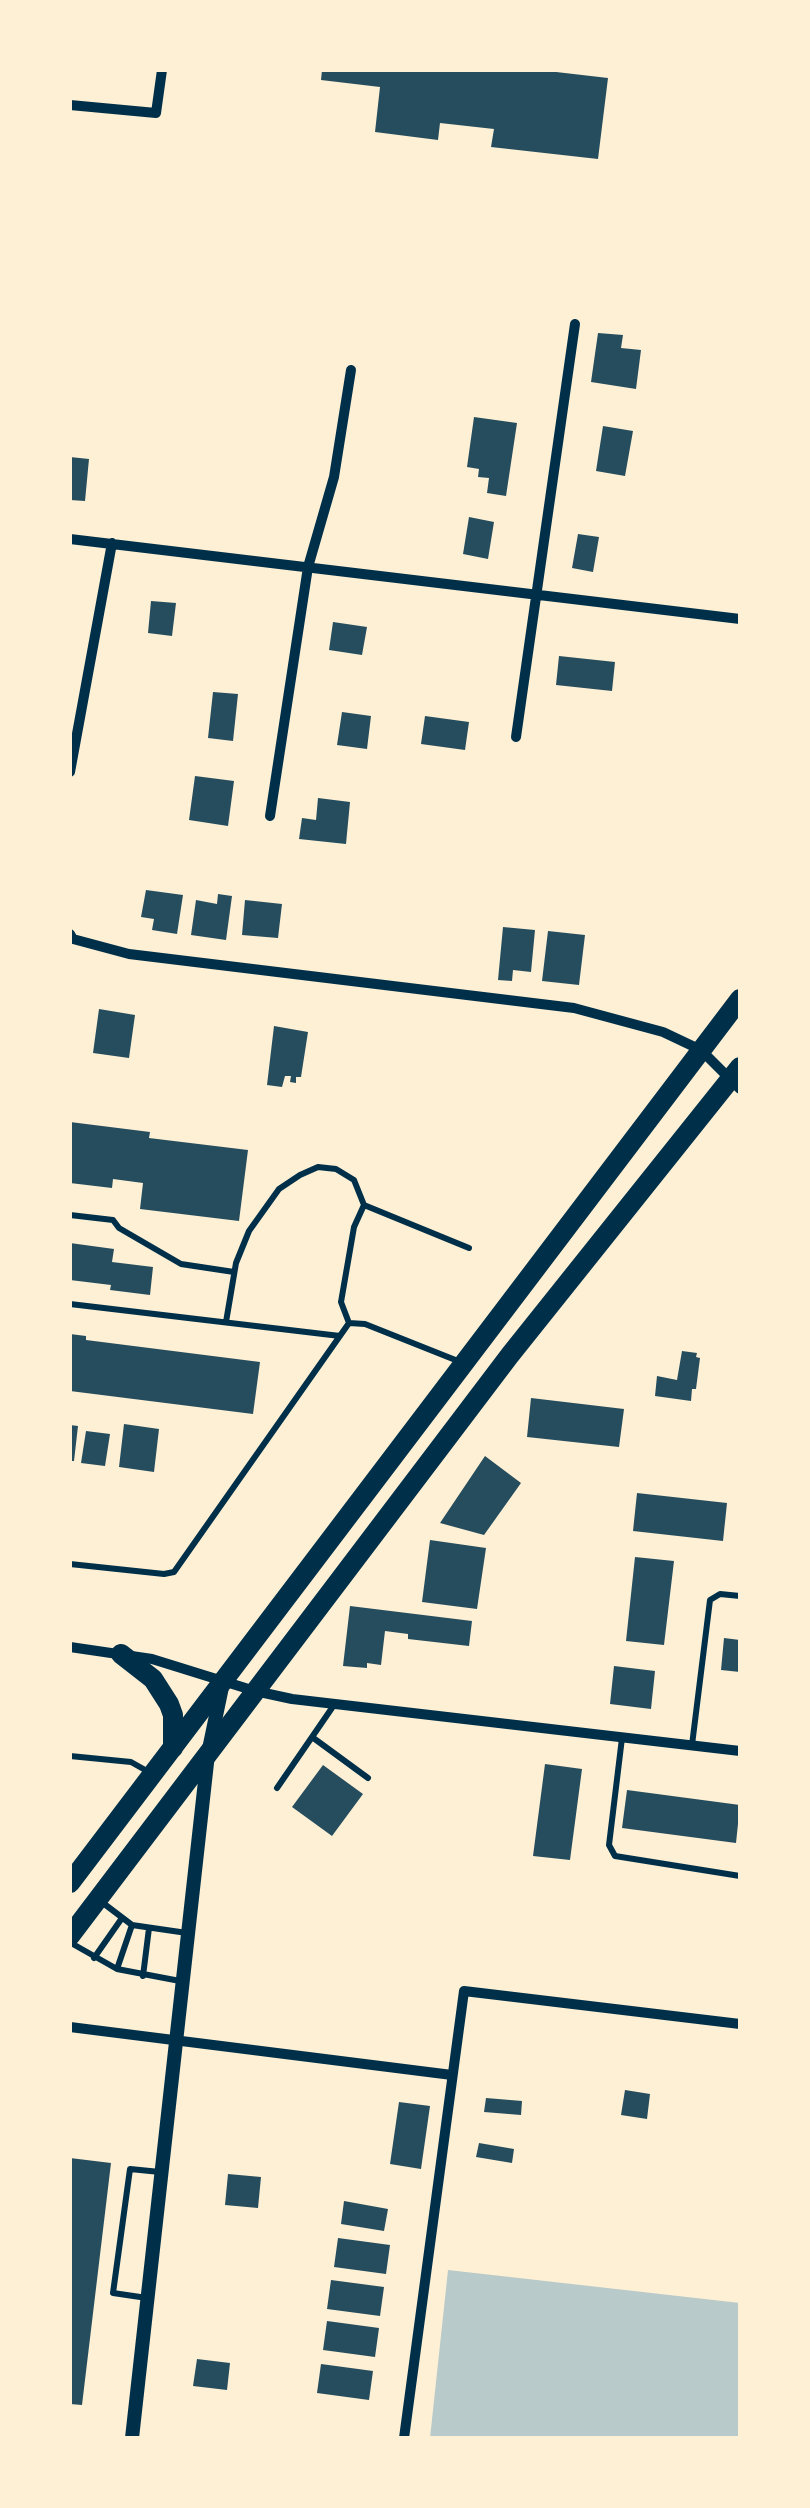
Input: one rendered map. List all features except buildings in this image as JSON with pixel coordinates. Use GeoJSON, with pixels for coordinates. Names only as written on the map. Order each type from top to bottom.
{"type":"FeatureCollection","features":[{"type":"Feature","properties":{"kind":"highway"},"geometry":{"type":"LineString","coordinates":[[70,1883],[740,998]]}},
{"type":"Feature","properties":{"kind":"highway"},"geometry":{"type":"LineString","coordinates":[[70,1939],[510,1356],[737,1079]]}},
{"type":"Feature","properties":{"kind":"highway"},"geometry":{"type":"LineString","coordinates":[[121,1654],[153,1679],[169,1704],[173,1714],[172,1748]]}},
{"type":"Feature","properties":{"kind":"street"},"geometry":{"type":"LineString","coordinates":[[70,106],[156,113],[162,70]]}},
{"type":"Feature","properties":{"kind":"street"},"geometry":{"type":"LineString","coordinates":[[516,737],[575,324]]}},
{"type":"Feature","properties":{"kind":"street"},"geometry":{"type":"LineString","coordinates":[[270,816],[308,567],[334,477],[351,370]]}},
{"type":"Feature","properties":{"kind":"street"},"geometry":{"type":"LineString","coordinates":[[70,538],[740,620]]}},
{"type":"Feature","properties":{"kind":"street"},"geometry":{"type":"LineString","coordinates":[[70,772],[112,543]]}},
{"type":"Feature","properties":{"kind":"street"},"geometry":{"type":"LineString","coordinates":[[71,936],[129,954],[574,1008],[663,1032],[701,1050],[737,1079]]}},
{"type":"Feature","properties":{"kind":"street"},"geometry":{"type":"LineString","coordinates":[[70,1646],[152,1659],[254,1691],[335,1704],[740,1751]]}},
{"type":"Feature","properties":{"kind":"street"},"geometry":{"type":"LineString","coordinates":[[132,2438],[208,1754],[223,1681]]}},
{"type":"Feature","properties":{"kind":"street"},"geometry":{"type":"LineString","coordinates":[[404,2438],[464,1991],[740,2024]]}},
{"type":"Feature","properties":{"kind":"street"},"geometry":{"type":"LineString","coordinates":[[70,2027],[452,2075]]}},
{"type":"Feature","properties":{"kind":"lane"},"geometry":{"type":"LineString","coordinates":[[226,1322],[234,1272],[249,1231],[279,1189],[318,1167],[336,1169],[354,1180],[364,1205],[469,1248]]}},
{"type":"Feature","properties":{"kind":"lane"},"geometry":{"type":"LineString","coordinates":[[350,1323],[342,1302],[354,1227],[364,1205]]}},
{"type":"Feature","properties":{"kind":"lane"},"geometry":{"type":"LineString","coordinates":[[70,1215],[113,1220],[181,1264],[234,1272]]}},
{"type":"Feature","properties":{"kind":"lane"},"geometry":{"type":"LineString","coordinates":[[70,1304],[340,1336]]}},
{"type":"Feature","properties":{"kind":"lane"},"geometry":{"type":"LineString","coordinates":[[350,1323],[366,1324],[464,1363]]}},
{"type":"Feature","properties":{"kind":"lane"},"geometry":{"type":"LineString","coordinates":[[70,1564],[174,1572],[350,1323]]}},
{"type":"Feature","properties":{"kind":"lane"},"geometry":{"type":"LineString","coordinates":[[692,1745],[710,1600],[720,1594],[740,1596]]}},
{"type":"Feature","properties":{"kind":"lane"},"geometry":{"type":"LineString","coordinates":[[277,1788],[335,1704]]}},
{"type":"Feature","properties":{"kind":"lane"},"geometry":{"type":"LineString","coordinates":[[622,1736],[609,1845],[615,1856],[740,1876]]}},
{"type":"Feature","properties":{"kind":"lane"},"geometry":{"type":"LineString","coordinates":[[312,1737],[368,1778]]}},
{"type":"Feature","properties":{"kind":"lane"},"geometry":{"type":"LineString","coordinates":[[70,1756],[131,1762],[152,1774]]}},
{"type":"Feature","properties":{"kind":"lane"},"geometry":{"type":"LineString","coordinates":[[98,1899],[132,1925],[188,1933]]}},
{"type":"Feature","properties":{"kind":"lane"},"geometry":{"type":"LineString","coordinates":[[94,1958],[122,1918]]}},
{"type":"Feature","properties":{"kind":"lane"},"geometry":{"type":"LineString","coordinates":[[116,1969],[132,1925]]}},
{"type":"Feature","properties":{"kind":"lane"},"geometry":{"type":"LineString","coordinates":[[143,1976],[149,1928]]}},
{"type":"Feature","properties":{"kind":"lane"},"geometry":{"type":"LineString","coordinates":[[70,1939],[116,1969],[182,1982]]}},
{"type":"Feature","properties":{"kind":"lane"},"geometry":{"type":"LineString","coordinates":[[148,2298],[113,2293],[130,2169],[162,2172]]}},
{"type":"Feature","properties":{"kind":"shaded area"},"geometry":{"type":"Polygon","coordinates":[[[448,2270],[740,2303],[740,2438],[430,2438],[448,2270]]]}}]}
